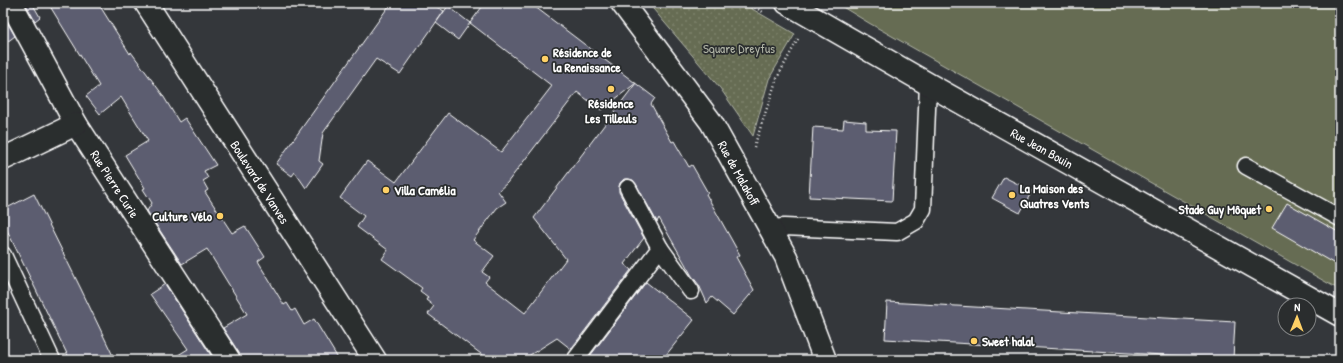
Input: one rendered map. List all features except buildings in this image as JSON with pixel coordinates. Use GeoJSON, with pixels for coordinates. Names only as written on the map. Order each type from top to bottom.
{"type":"FeatureCollection","features":[{"type":"Feature","properties":{"kind":"street","name":"Rue Pierre Curie"},"geometry":{"type":"LineString","coordinates":[[11,3],[76,124],[229,360]]}},
{"type":"Feature","properties":{"kind":"street","name":"Boulevard de Vanves"},"geometry":{"type":"LineString","coordinates":[[146,3],[374,360]]}},
{"type":"Feature","properties":{"kind":"street","name":"Rue de Malakoff"},"geometry":{"type":"LineString","coordinates":[[622,3],[711,122],[786,257],[825,360]]}},
{"type":"Feature","properties":{"kind":"street","name":"Rue Jean Bouin"},"geometry":{"type":"LineString","coordinates":[[787,3],[928,84],[1340,315]]}},
{"type":"Feature","properties":{"kind":"street"},"geometry":{"type":"LineString","coordinates":[[3,159],[76,124]]}},
{"type":"Feature","properties":{"kind":"lane"},"geometry":{"type":"LineString","coordinates":[[770,228],[784,227],[897,232],[916,221],[923,209],[928,84]]}},
{"type":"Feature","properties":{"kind":"lane"},"geometry":{"type":"LineString","coordinates":[[1246,166],[1340,218]]}},
{"type":"Feature","properties":{"kind":"lane"},"geometry":{"type":"LineString","coordinates":[[628,188],[660,248],[691,291]]}},
{"type":"Feature","properties":{"kind":"lane"},"geometry":{"type":"LineString","coordinates":[[575,360],[660,248]]}},
{"type":"Feature","properties":{"kind":"lane"},"geometry":{"type":"LineString","coordinates":[[3,255],[52,360]]}},
{"type":"Feature","properties":{"kind":"path"},"geometry":{"type":"LineString","coordinates":[[753,148],[777,78],[802,33]]}},
{"type":"Feature","properties":{"kind":"green space","name":"Square Dreyfus"},"geometry":{"type":"Polygon","coordinates":[[[648,3],[742,3],[795,34],[769,79],[753,136],[720,88],[648,3]]]}},
{"type":"Feature","properties":{"kind":"green space","name":"Stade Guy Môquet"},"geometry":{"type":"Polygon","coordinates":[[[836,3],[1340,3],[1340,290],[869,23],[836,3]]]}},
{"type":"Feature","properties":{"kind":"place","name":"Résidence de la Renaissance"},"geometry":{"type":"Point","coordinates":[545,59]}},
{"type":"Feature","properties":{"kind":"place","name":"Résidence Les Tilleuls"},"geometry":{"type":"Point","coordinates":[611,89]}},
{"type":"Feature","properties":{"kind":"place","name":"Villa Camélia"},"geometry":{"type":"Point","coordinates":[386,190]}},
{"type":"Feature","properties":{"kind":"place","name":"La Maison des Quatres Vents"},"geometry":{"type":"Point","coordinates":[1012,195]}},
{"type":"Feature","properties":{"kind":"place","name":"Stade Guy Môquet"},"geometry":{"type":"Point","coordinates":[1269,209]}},
{"type":"Feature","properties":{"kind":"place","name":"Culture Vélo"},"geometry":{"type":"Point","coordinates":[220,216]}},
{"type":"Feature","properties":{"kind":"place","name":"Sweet halal"},"geometry":{"type":"Point","coordinates":[974,341]}}]}
